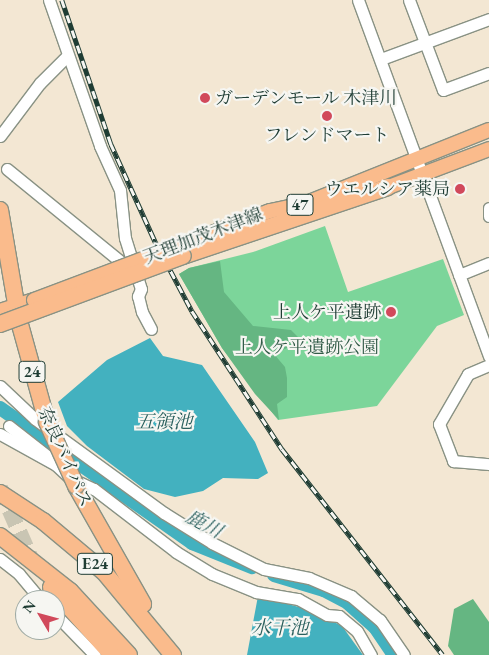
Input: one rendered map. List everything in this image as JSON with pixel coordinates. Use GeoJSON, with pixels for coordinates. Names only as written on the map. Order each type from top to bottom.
{"type":"FeatureCollection","features":[{"type":"Feature","properties":{"kind":"highway"},"geometry":{"type":"LineString","coordinates":[[0,318],[183,253],[388,186]]}},
{"type":"Feature","properties":{"kind":"highway"},"geometry":{"type":"LineString","coordinates":[[0,324],[292,212],[304,204]]}},
{"type":"Feature","properties":{"kind":"highway","name":"奈良バイパス"},"geometry":{"type":"LineString","coordinates":[[0,210],[17,313],[47,422],[76,486],[116,560],[174,655]]}},
{"type":"Feature","properties":{"kind":"highway","name":"E24"},"geometry":{"type":"LineString","coordinates":[[0,493],[43,522],[97,566],[123,593],[174,655]]}},
{"type":"Feature","properties":{"kind":"highway","name":"E24"},"geometry":{"type":"LineString","coordinates":[[0,536],[70,592],[128,655]]}},
{"type":"Feature","properties":{"kind":"highway"},"geometry":{"type":"LineString","coordinates":[[65,612],[112,655]]}},
{"type":"Feature","properties":{"kind":"main road","name":"47"},"geometry":{"type":"LineString","coordinates":[[304,204],[489,130]]}},
{"type":"Feature","properties":{"kind":"main road"},"geometry":{"type":"LineString","coordinates":[[388,186],[489,148]]}},
{"type":"Feature","properties":{"kind":"main road","name":"天理加茂木津線"},"geometry":{"type":"LineString","coordinates":[[0,328],[17,313],[183,253]]}},
{"type":"Feature","properties":{"kind":"main road","name":"天理加茂木津線"},"geometry":{"type":"LineString","coordinates":[[0,311],[17,313]]}},
{"type":"Feature","properties":{"kind":"street"},"geometry":{"type":"LineString","coordinates":[[49,0],[67,56],[120,190],[125,238],[141,289],[138,296],[142,312],[151,329]]}},
{"type":"Feature","properties":{"kind":"street"},"geometry":{"type":"LineString","coordinates":[[358,0],[489,358]]}},
{"type":"Feature","properties":{"kind":"street"},"geometry":{"type":"LineString","coordinates":[[409,0],[443,90],[489,73]]}},
{"type":"Feature","properties":{"kind":"street"},"geometry":{"type":"LineString","coordinates":[[381,59],[489,18]]}},
{"type":"Feature","properties":{"kind":"street"},"geometry":{"type":"LineString","coordinates":[[0,136],[44,79],[67,56]]}},
{"type":"Feature","properties":{"kind":"street"},"geometry":{"type":"LineString","coordinates":[[7,169],[86,230],[127,268],[135,271]]}},
{"type":"Feature","properties":{"kind":"street"},"geometry":{"type":"LineString","coordinates":[[489,208],[489,216]]}},
{"type":"Feature","properties":{"kind":"street"},"geometry":{"type":"LineString","coordinates":[[459,275],[489,263]]}},
{"type":"Feature","properties":{"kind":"street"},"geometry":{"type":"LineString","coordinates":[[489,365],[468,374],[439,424],[453,461],[489,464]]}},
{"type":"Feature","properties":{"kind":"street"},"geometry":{"type":"LineString","coordinates":[[0,386],[35,419],[164,512],[212,543],[264,569],[309,578],[351,596],[380,620],[404,655]]}},
{"type":"Feature","properties":{"kind":"street"},"geometry":{"type":"LineString","coordinates":[[4,430],[56,465],[70,478],[94,489],[176,552],[212,574],[256,592],[298,599],[327,615],[339,616],[364,639],[371,655]]}},
{"type":"Feature","properties":{"kind":"street"},"geometry":{"type":"LineString","coordinates":[[0,560],[41,590]]}},
{"type":"Feature","properties":{"kind":"street"},"geometry":{"type":"LineString","coordinates":[[65,624],[95,655]]}},
{"type":"Feature","properties":{"kind":"green space","name":"上人ケ平遺跡公園"},"geometry":{"type":"Polygon","coordinates":[[[325,226],[348,292],[443,259],[464,315],[437,326],[377,406],[278,420],[222,348],[179,274],[189,268],[253,252],[325,226]]]}},
{"type":"Feature","properties":{"kind":"green space"},"geometry":{"type":"Polygon","coordinates":[[[220,261],[224,292],[253,326],[291,330],[302,341],[274,354],[285,367],[287,378],[287,397],[277,404],[279,420],[255,394],[222,348],[179,274],[189,268],[220,261]]]}},
{"type":"Feature","properties":{"kind":"green space"},"geometry":{"type":"Polygon","coordinates":[[[473,599],[489,622],[489,655],[454,655],[448,646],[454,609],[473,599]]]}},
{"type":"Feature","properties":{"kind":"water","name":"五領池"},"geometry":{"type":"Polygon","coordinates":[[[150,338],[163,356],[202,365],[255,442],[268,473],[258,479],[223,478],[203,491],[175,497],[144,489],[87,446],[67,426],[58,402],[107,360],[150,338]]]}},
{"type":"Feature","properties":{"kind":"water"},"geometry":{"type":"Polygon","coordinates":[[[0,403],[14,412],[42,439],[0,415],[0,403]]]}},
{"type":"Feature","properties":{"kind":"water","name":"水干池"},"geometry":{"type":"Polygon","coordinates":[[[258,596],[310,610],[342,626],[363,655],[247,655],[258,596]]]}},
{"type":"Feature","properties":{"kind":"waterway","name":"鹿川"},"geometry":{"type":"LineString","coordinates":[[0,408],[192,543],[252,567]]}},
{"type":"Feature","properties":{"kind":"waterway","name":"鹿川"},"geometry":{"type":"LineString","coordinates":[[274,575],[324,590],[348,603],[375,627],[394,655]]}},
{"type":"Feature","properties":{"kind":"tunnel"},"geometry":{"type":"LineString","coordinates":[[0,488],[32,561]]}},
{"type":"Feature","properties":{"kind":"railway"},"geometry":{"type":"LineString","coordinates":[[62,0],[111,144],[156,243],[192,311],[282,449],[443,655]]}},
{"type":"Feature","properties":{"kind":"place","name":"ガーデンモール 木津川"},"geometry":{"type":"Point","coordinates":[205,98]}},
{"type":"Feature","properties":{"kind":"place","name":"フレンドマート"},"geometry":{"type":"Point","coordinates":[327,116]}},
{"type":"Feature","properties":{"kind":"place","name":"ウエルシア薬局"},"geometry":{"type":"Point","coordinates":[460,189]}},
{"type":"Feature","properties":{"kind":"place","name":"上人ケ平遺跡"},"geometry":{"type":"Point","coordinates":[391,312]}}]}
